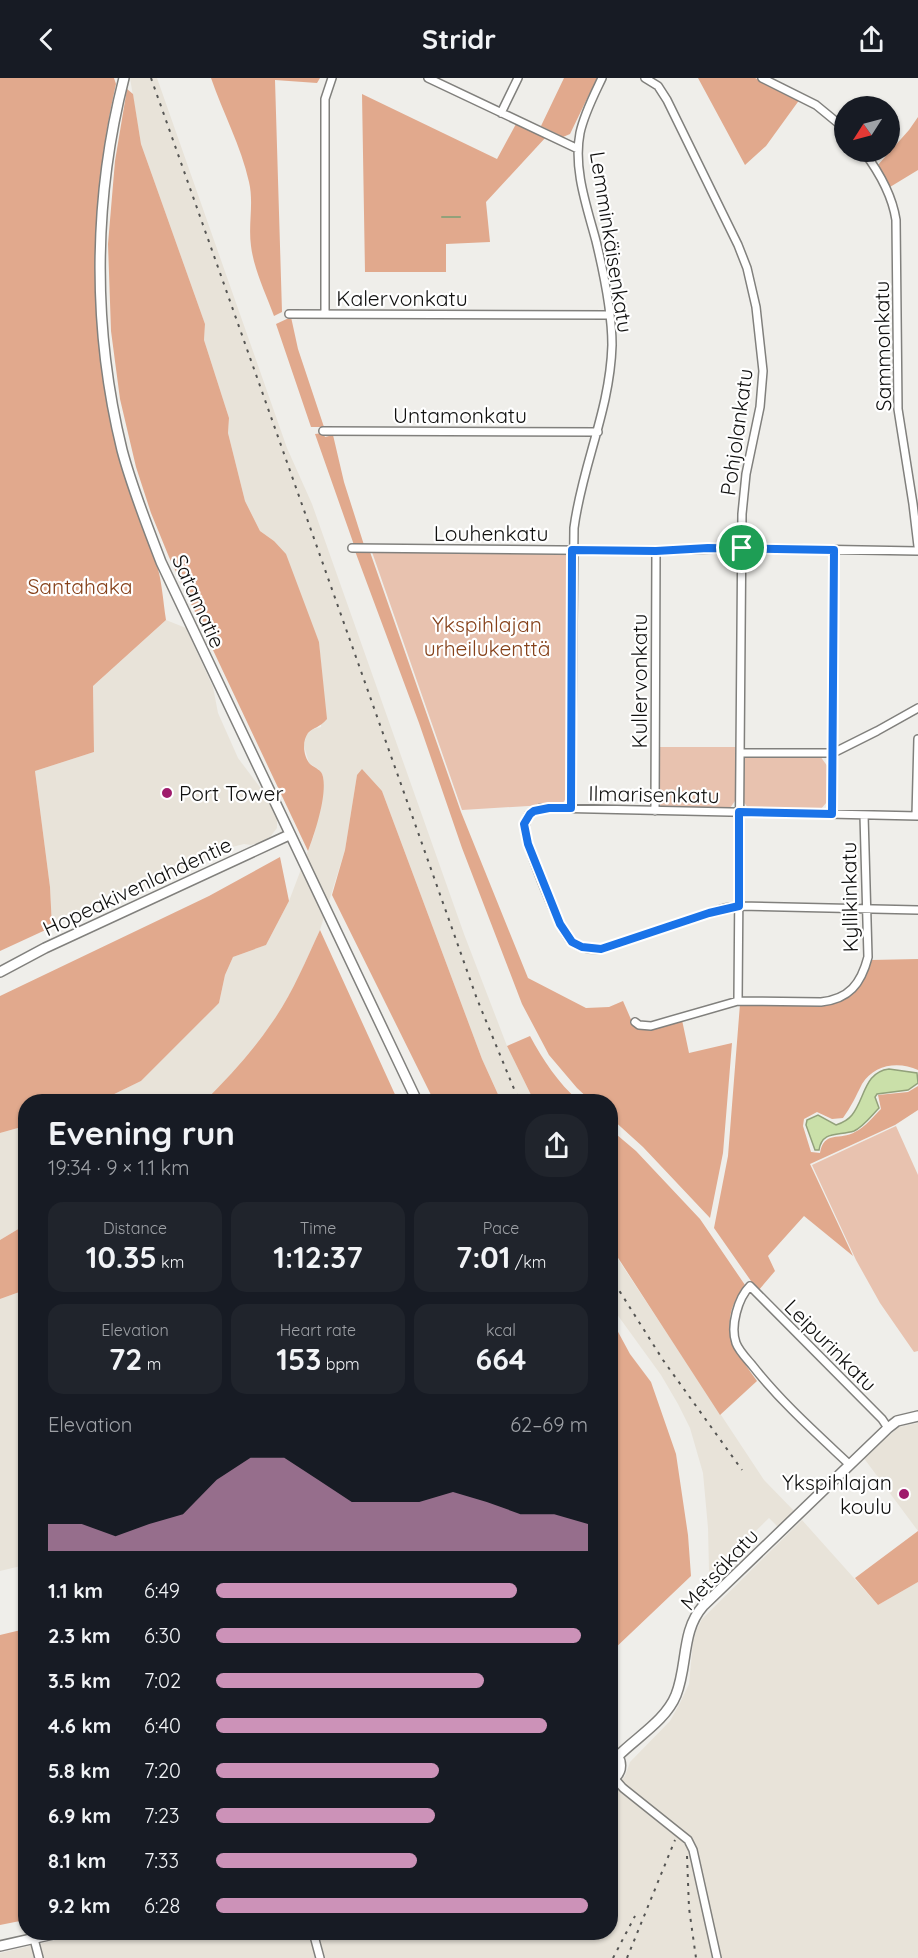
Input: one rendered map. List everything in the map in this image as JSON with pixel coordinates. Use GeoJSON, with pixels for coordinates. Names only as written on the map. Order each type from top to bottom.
{"type":"FeatureCollection","features":[{"type":"Feature","properties":{"kind":"main road","name":"Satamatie"},"geometry":{"type":"LineString","coordinates":[[123,82],[109,148],[99,261],[100,307],[106,363],[122,450],[161,562],[414,1094]]}},
{"type":"Feature","properties":{"kind":"main road","name":"Hopeakivenlahdentie"},"geometry":{"type":"LineString","coordinates":[[0,972],[45,948],[290,836]]}},
{"type":"Feature","properties":{"kind":"main road","name":"Metsäkatu"},"geometry":{"type":"LineString","coordinates":[[618,1750],[665,1713],[672,1703],[683,1672],[688,1632],[698,1612],[888,1428],[897,1421],[918,1416]]}},
{"type":"Feature","properties":{"kind":"main road"},"geometry":{"type":"LineString","coordinates":[[0,1947],[26,1940]]}},
{"type":"Feature","properties":{"kind":"street","name":"Kalervonkatu"},"geometry":{"type":"LineString","coordinates":[[332,78],[325,99],[325,314],[609,315]]}},
{"type":"Feature","properties":{"kind":"street"},"geometry":{"type":"LineString","coordinates":[[428,78],[578,148]]}},
{"type":"Feature","properties":{"kind":"street"},"geometry":{"type":"LineString","coordinates":[[501,113],[518,78]]}},
{"type":"Feature","properties":{"kind":"street","name":"Lemminkäisenkatu"},"geometry":{"type":"LineString","coordinates":[[571,808],[572,550],[581,483],[606,400],[612,344],[600,259],[581,184],[578,148],[585,118],[602,78]]}},
{"type":"Feature","properties":{"kind":"street","name":"Pohjolankatu"},"geometry":{"type":"LineString","coordinates":[[645,78],[658,86],[667,100],[738,245],[752,286],[762,346],[763,371],[760,407],[744,490],[738,1002]]}},
{"type":"Feature","properties":{"kind":"street"},"geometry":{"type":"LineString","coordinates":[[762,78],[816,105],[834,120]]}},
{"type":"Feature","properties":{"kind":"street","name":"Sammonkatu"},"geometry":{"type":"LineString","coordinates":[[870,162],[894,203],[898,409],[914,504],[918,546]]}},
{"type":"Feature","properties":{"kind":"street"},"geometry":{"type":"LineString","coordinates":[[289,314],[325,314]]}},
{"type":"Feature","properties":{"kind":"street","name":"Untamonkatu"},"geometry":{"type":"LineString","coordinates":[[323,431],[598,432]]}},
{"type":"Feature","properties":{"kind":"street","name":"Louhenkatu"},"geometry":{"type":"LineString","coordinates":[[352,548],[656,551],[742,548],[918,551]]}},
{"type":"Feature","properties":{"kind":"street"},"geometry":{"type":"LineString","coordinates":[[832,814],[834,550]]}},
{"type":"Feature","properties":{"kind":"street","name":"Kullervonkatu"},"geometry":{"type":"LineString","coordinates":[[655,811],[656,551]]}},
{"type":"Feature","properties":{"kind":"street"},"geometry":{"type":"LineString","coordinates":[[740,753],[833,753],[918,708]]}},
{"type":"Feature","properties":{"kind":"street"},"geometry":{"type":"LineString","coordinates":[[917,816],[918,739]]}},
{"type":"Feature","properties":{"kind":"street","name":"Ilmarisenkatu"},"geometry":{"type":"LineString","coordinates":[[739,906],[709,913],[601,949],[582,947],[572,942],[560,924],[528,844],[524,824],[534,811],[549,808],[917,816]]}},
{"type":"Feature","properties":{"kind":"street","name":"Kyllikinkatu"},"geometry":{"type":"LineString","coordinates":[[738,1002],[834,1001],[848,993],[865,968],[868,957],[864,815]]}},
{"type":"Feature","properties":{"kind":"street"},"geometry":{"type":"LineString","coordinates":[[739,906],[918,910]]}},
{"type":"Feature","properties":{"kind":"street"},"geometry":{"type":"LineString","coordinates":[[635,1022],[639,1025],[651,1026],[738,1002]]}},
{"type":"Feature","properties":{"kind":"street","name":"Leipurinkatu"},"geometry":{"type":"LineString","coordinates":[[850,1465],[762,1377],[736,1342],[735,1326],[738,1305],[750,1286],[882,1419],[888,1428]]}},
{"type":"Feature","properties":{"kind":"street"},"geometry":{"type":"LineString","coordinates":[[618,1784],[688,1840],[695,1856],[717,1958]]}},
{"type":"Feature","properties":{"kind":"street"},"geometry":{"type":"LineString","coordinates":[[34,1940],[39,1958]]}},
{"type":"Feature","properties":{"kind":"street"},"geometry":{"type":"LineString","coordinates":[[316,1940],[320,1958]]}},
{"type":"Feature","properties":{"kind":"shaded area"},"geometry":{"type":"Polygon","coordinates":[[[130,78],[157,78],[287,448],[312,504],[464,934],[507,1046],[531,1094],[498,1094],[482,1059],[382,791],[357,775],[345,850],[320,930],[295,985],[272,1024],[234,1072],[212,1094],[114,1094],[141,1081],[219,1003],[225,975],[233,957],[266,945],[289,901],[314,835],[323,795],[323,775],[309,763],[304,746],[306,735],[313,729],[321,727],[324,697],[319,642],[274,541],[260,531],[245,501],[228,433],[229,418],[204,340],[205,324],[141,144],[130,78]]]}},
{"type":"Feature","properties":{"kind":"shaded area"},"geometry":{"type":"Polygon","coordinates":[[[166,620],[186,628],[213,687],[218,713],[238,758],[262,790],[277,818],[277,828],[270,837],[261,842],[224,849],[52,927],[50,887],[35,771],[94,752],[93,686],[166,620]]]}},
{"type":"Feature","properties":{"kind":"shaded area"},"geometry":{"type":"Polygon","coordinates":[[[889,1069],[917,1073],[918,1083],[908,1090],[877,1094],[875,1097],[879,1108],[864,1124],[854,1131],[827,1137],[819,1150],[815,1150],[806,1125],[807,1120],[818,1115],[836,1125],[845,1121],[856,1109],[874,1075],[889,1069]]]}},
{"type":"Feature","properties":{"kind":"shaded area"},"geometry":{"type":"Polygon","coordinates":[[[18,1128],[18,1229],[0,1240],[0,1133],[18,1128]]]}},
{"type":"Feature","properties":{"kind":"shaded area"},"geometry":{"type":"Polygon","coordinates":[[[618,1259],[764,1480],[798,1515],[781,1530],[769,1518],[716,1570],[716,1594],[706,1603],[709,1570],[703,1473],[690,1428],[661,1375],[618,1316],[618,1259]]]}},
{"type":"Feature","properties":{"kind":"shaded area"},"geometry":{"type":"Polygon","coordinates":[[[18,1293],[18,1567],[0,1571],[0,1299],[18,1293]]]}},
{"type":"Feature","properties":{"kind":"shaded area","name":"Ykspihlajan koulu"},"geometry":{"type":"Polygon","coordinates":[[[918,1423],[918,1531],[863,1457],[899,1427],[918,1423]]]}},
{"type":"Feature","properties":{"kind":"shaded area"},"geometry":{"type":"Polygon","coordinates":[[[802,1520],[878,1605],[918,1582],[918,1958],[0,1958],[0,1953],[55,1940],[618,1940],[618,1783],[625,1776],[630,1762],[670,1721],[680,1703],[689,1684],[693,1642],[702,1619],[802,1520]]]}},
{"type":"Feature","properties":{"kind":"green space","name":"Santahaka"},"geometry":{"type":"Polygon","coordinates":[[[0,78],[114,78],[116,84],[106,133],[96,229],[98,323],[112,419],[123,467],[158,569],[166,620],[93,686],[94,752],[35,771],[50,887],[52,927],[0,951],[0,78]]]}},
{"type":"Feature","properties":{"kind":"green space"},"geometry":{"type":"Polygon","coordinates":[[[211,78],[320,78],[317,83],[275,80],[282,312],[274,316],[257,273],[253,255],[250,238],[250,190],[246,169],[211,78]]]}},
{"type":"Feature","properties":{"kind":"green space"},"geometry":{"type":"Polygon","coordinates":[[[564,78],[597,78],[570,134],[563,137],[541,126],[564,78]]]}},
{"type":"Feature","properties":{"kind":"green space"},"geometry":{"type":"Polygon","coordinates":[[[698,78],[755,78],[800,99],[766,146],[745,165],[698,78]]]}},
{"type":"Feature","properties":{"kind":"green space"},"geometry":{"type":"Polygon","coordinates":[[[127,89],[133,94],[141,144],[205,324],[204,340],[229,418],[228,433],[245,501],[260,531],[286,554],[319,642],[327,719],[308,733],[304,749],[310,764],[320,771],[324,785],[317,825],[308,851],[169,557],[136,467],[120,399],[111,331],[108,244],[115,161],[127,89]]]}},
{"type":"Feature","properties":{"kind":"green space"},"geometry":{"type":"Polygon","coordinates":[[[362,94],[497,159],[516,124],[546,137],[486,202],[490,242],[446,244],[446,272],[365,272],[362,94]]]}},
{"type":"Feature","properties":{"kind":"green space"},"geometry":{"type":"Polygon","coordinates":[[[918,117],[918,170],[890,187],[877,166],[881,162],[900,162],[900,140],[918,117]]]}},
{"type":"Feature","properties":{"kind":"green space"},"geometry":{"type":"Polygon","coordinates":[[[291,317],[298,349],[324,427],[311,427],[276,324],[291,317]]]}},
{"type":"Feature","properties":{"kind":"green space"},"geometry":{"type":"Polygon","coordinates":[[[323,433],[325,437],[333,435],[344,482],[364,545],[354,545],[315,434],[323,433]]]}},
{"type":"Feature","properties":{"kind":"green space"},"geometry":{"type":"Polygon","coordinates":[[[355,551],[370,552],[461,812],[528,978],[586,1008],[609,1007],[623,1001],[633,1024],[639,1028],[682,1020],[689,1053],[732,1043],[723,1153],[710,1218],[643,1147],[618,1124],[618,1094],[583,1094],[549,1055],[522,1004],[462,848],[419,723],[355,551]]]}},
{"type":"Feature","properties":{"kind":"green space","name":"Ykspihlajan urheilukenttä"},"geometry":{"type":"Polygon","coordinates":[[[372,552],[569,554],[567,797],[562,804],[462,810],[372,552]]]}},
{"type":"Feature","properties":{"kind":"green space"},"geometry":{"type":"Polygon","coordinates":[[[659,747],[736,747],[735,801],[730,808],[659,806],[659,747]]]}},
{"type":"Feature","properties":{"kind":"green space"},"geometry":{"type":"Polygon","coordinates":[[[748,755],[820,756],[828,767],[827,802],[820,810],[748,808],[743,801],[743,759],[748,755]]]}},
{"type":"Feature","properties":{"kind":"green space"},"geometry":{"type":"Polygon","coordinates":[[[362,769],[382,791],[482,1059],[498,1094],[431,1094],[332,895],[345,850],[357,775],[362,769]]]}},
{"type":"Feature","properties":{"kind":"green space"},"geometry":{"type":"Polygon","coordinates":[[[280,857],[289,901],[266,945],[233,957],[225,975],[219,1003],[141,1081],[114,1094],[18,1094],[18,1128],[0,1133],[0,996],[209,896],[280,857]]]}},
{"type":"Feature","properties":{"kind":"green space"},"geometry":{"type":"Polygon","coordinates":[[[320,930],[395,1094],[212,1094],[264,1034],[279,1013],[320,930]]]}},
{"type":"Feature","properties":{"kind":"green space"},"geometry":{"type":"Polygon","coordinates":[[[918,959],[918,1070],[895,1065],[880,1068],[867,1077],[843,1118],[832,1119],[817,1112],[804,1119],[803,1126],[811,1152],[820,1153],[825,1141],[833,1137],[849,1135],[869,1122],[881,1109],[878,1095],[908,1092],[918,1086],[918,1110],[895,1125],[810,1164],[853,1256],[804,1216],[768,1256],[775,1271],[758,1291],[714,1228],[728,1156],[740,1004],[823,1005],[835,1003],[853,994],[866,974],[871,960],[918,959]]]}},
{"type":"Feature","properties":{"kind":"green space"},"geometry":{"type":"Polygon","coordinates":[[[530,1036],[552,1071],[572,1094],[531,1094],[507,1046],[530,1036]]]}},
{"type":"Feature","properties":{"kind":"green space"},"geometry":{"type":"Polygon","coordinates":[[[896,1126],[918,1175],[918,1351],[914,1352],[880,1303],[856,1260],[812,1165],[896,1126]]]}},
{"type":"Feature","properties":{"kind":"green space"},"geometry":{"type":"Polygon","coordinates":[[[618,1136],[636,1151],[700,1219],[745,1285],[731,1311],[731,1335],[741,1357],[757,1381],[720,1415],[618,1258],[618,1136]]]}},
{"type":"Feature","properties":{"kind":"green space"},"geometry":{"type":"Polygon","coordinates":[[[18,1229],[18,1293],[0,1299],[0,1240],[18,1229]]]}},
{"type":"Feature","properties":{"kind":"green space"},"geometry":{"type":"Polygon","coordinates":[[[618,1332],[630,1354],[651,1382],[676,1454],[688,1535],[691,1576],[618,1645],[618,1332]]]}},
{"type":"Feature","properties":{"kind":"green space"},"geometry":{"type":"Polygon","coordinates":[[[918,1531],[918,1582],[878,1605],[855,1578],[918,1531]]]}},
{"type":"Feature","properties":{"kind":"green space"},"geometry":{"type":"Polygon","coordinates":[[[18,1631],[18,1921],[0,1925],[0,1635],[18,1631]]]}},
{"type":"Feature","properties":{"kind":"waterway"},"geometry":{"type":"LineString","coordinates":[[442,217],[460,217]]}},
{"type":"Feature","properties":{"kind":"railway"},"geometry":{"type":"LineString","coordinates":[[151,78],[477,999],[516,1094]]}},
{"type":"Feature","properties":{"kind":"railway"},"geometry":{"type":"LineString","coordinates":[[618,1289],[663,1360],[742,1470]]}},
{"type":"Feature","properties":{"kind":"railway"},"geometry":{"type":"LineString","coordinates":[[627,1958],[675,1840]]}},
{"type":"Feature","properties":{"kind":"railway"},"geometry":{"type":"LineString","coordinates":[[687,1856],[689,1908],[696,1958]]}},
{"type":"Feature","properties":{"kind":"railway"},"geometry":{"type":"LineString","coordinates":[[613,1958],[635,1916]]}},
{"type":"Feature","properties":{"kind":"place","name":"Port Tower"},"geometry":{"type":"Point","coordinates":[167,793]}},
{"type":"Feature","properties":{"kind":"place","name":"Ykspihlajan koulu"},"geometry":{"type":"Point","coordinates":[904,1494]}},
{"type":"Feature","properties":{"kind":"route"},"geometry":{"type":"LineString","coordinates":[[742,548],[834,550],[832,814],[739,812],[739,906],[725,908],[601,949],[592,950],[582,947],[572,942],[560,924],[528,844],[524,824],[530,814],[541,808],[571,808],[572,550],[656,551],[742,548]]}}]}
